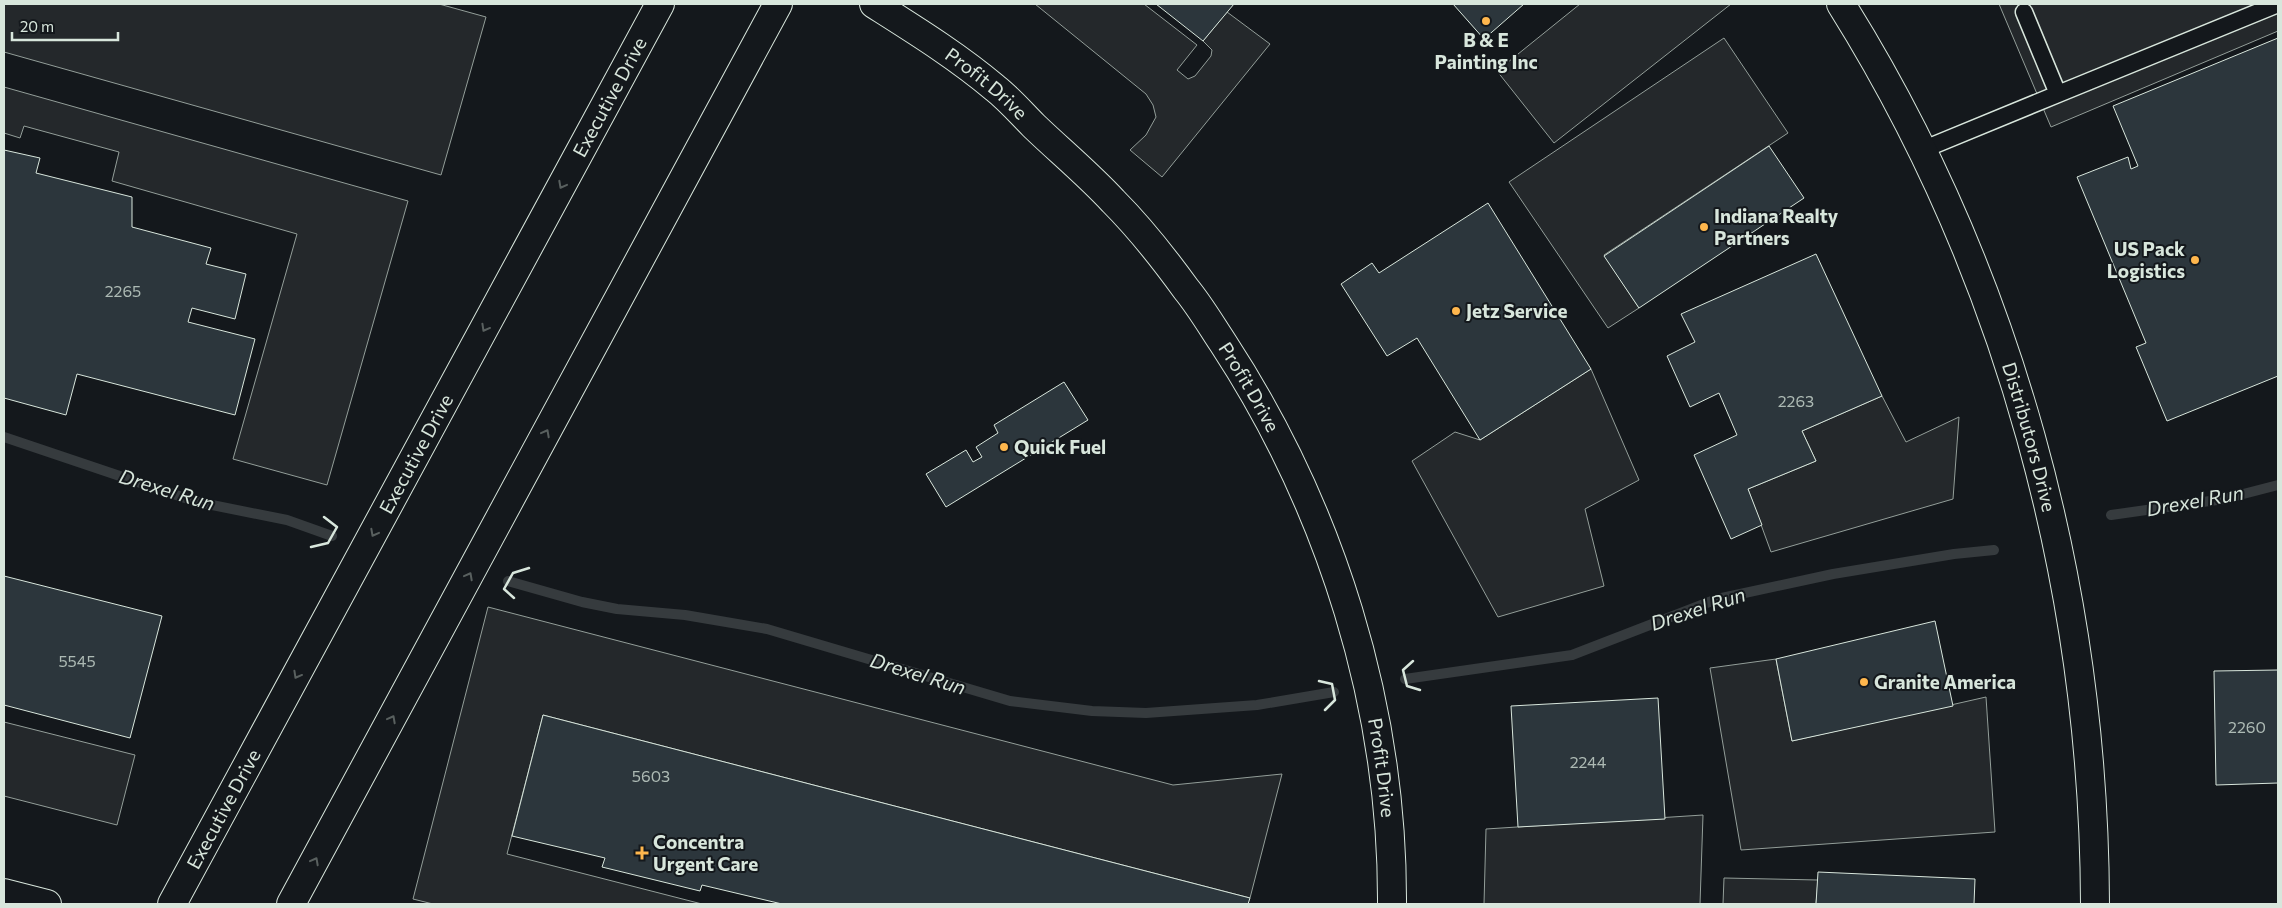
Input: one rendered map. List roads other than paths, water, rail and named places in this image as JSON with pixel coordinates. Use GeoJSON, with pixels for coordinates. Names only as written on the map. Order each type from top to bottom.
{"type":"FeatureCollection","features":[{"type":"Feature","properties":{"kind":"street","name":"Executive Drive"},"geometry":{"type":"LineString","coordinates":[[172,904],[660,4]]}},
{"type":"Feature","properties":{"kind":"street"},"geometry":{"type":"LineString","coordinates":[[291,904],[778,4]]}},
{"type":"Feature","properties":{"kind":"street","name":"Profit Drive"},"geometry":{"type":"LineString","coordinates":[[874,4],[923,35],[994,87],[1115,202],[1187,290],[1266,413],[1288,455],[1318,522],[1349,614],[1369,695],[1383,772],[1392,904]]}},
{"type":"Feature","properties":{"kind":"street","name":"Distributors Drive"},"geometry":{"type":"LineString","coordinates":[[1841,4],[1898,102],[1922,150],[1959,234],[1998,334],[2031,437],[2057,542],[2076,649],[2089,756],[2095,904]]}},
{"type":"Feature","properties":{"kind":"street"},"geometry":{"type":"LineString","coordinates":[[4,893],[47,904]]}},
{"type":"Feature","properties":{"kind":"lane"},"geometry":{"type":"LineString","coordinates":[[1922,150],[2278,4]]}},
{"type":"Feature","properties":{"kind":"lane"},"geometry":{"type":"LineString","coordinates":[[2024,12],[2058,94]]}},
{"type":"Feature","properties":{"kind":"waterway","name":"Drexel Run"},"geometry":{"type":"LineString","coordinates":[[4,437],[197,502],[287,520],[332,536]]}},
{"type":"Feature","properties":{"kind":"waterway","name":"Drexel Run"},"geometry":{"type":"LineString","coordinates":[[2111,515],[2224,499],[2278,485]]}},
{"type":"Feature","properties":{"kind":"waterway","name":"Drexel Run"},"geometry":{"type":"LineString","coordinates":[[1405,679],[1572,655],[1717,599],[1833,574],[1954,554],[1994,550]]}},
{"type":"Feature","properties":{"kind":"waterway","name":"Drexel Run"},"geometry":{"type":"LineString","coordinates":[[508,581],[582,602],[617,609],[685,615],[767,629],[1010,701],[1092,711],[1146,713],[1257,705],[1334,692]]}},
{"type":"Feature","properties":{"kind":"place","name":"B & E Painting Inc"},"geometry":{"type":"Point","coordinates":[1486,21]}},
{"type":"Feature","properties":{"kind":"place","name":"Indiana Realty Partners"},"geometry":{"type":"Point","coordinates":[1704,227]}},
{"type":"Feature","properties":{"kind":"place","name":"US Pack Logistics"},"geometry":{"type":"Point","coordinates":[2195,260]}},
{"type":"Feature","properties":{"kind":"place","name":"Jetz Service"},"geometry":{"type":"Point","coordinates":[1456,311]}},
{"type":"Feature","properties":{"kind":"place","name":"Quick Fuel"},"geometry":{"type":"Point","coordinates":[1004,447]}},
{"type":"Feature","properties":{"kind":"place","name":"Granite America"},"geometry":{"type":"Point","coordinates":[1864,682]}},
{"type":"Feature","properties":{"kind":"place","name":"Concentra Urgent Care"},"geometry":{"type":"Point","coordinates":[642,853]}}]}
